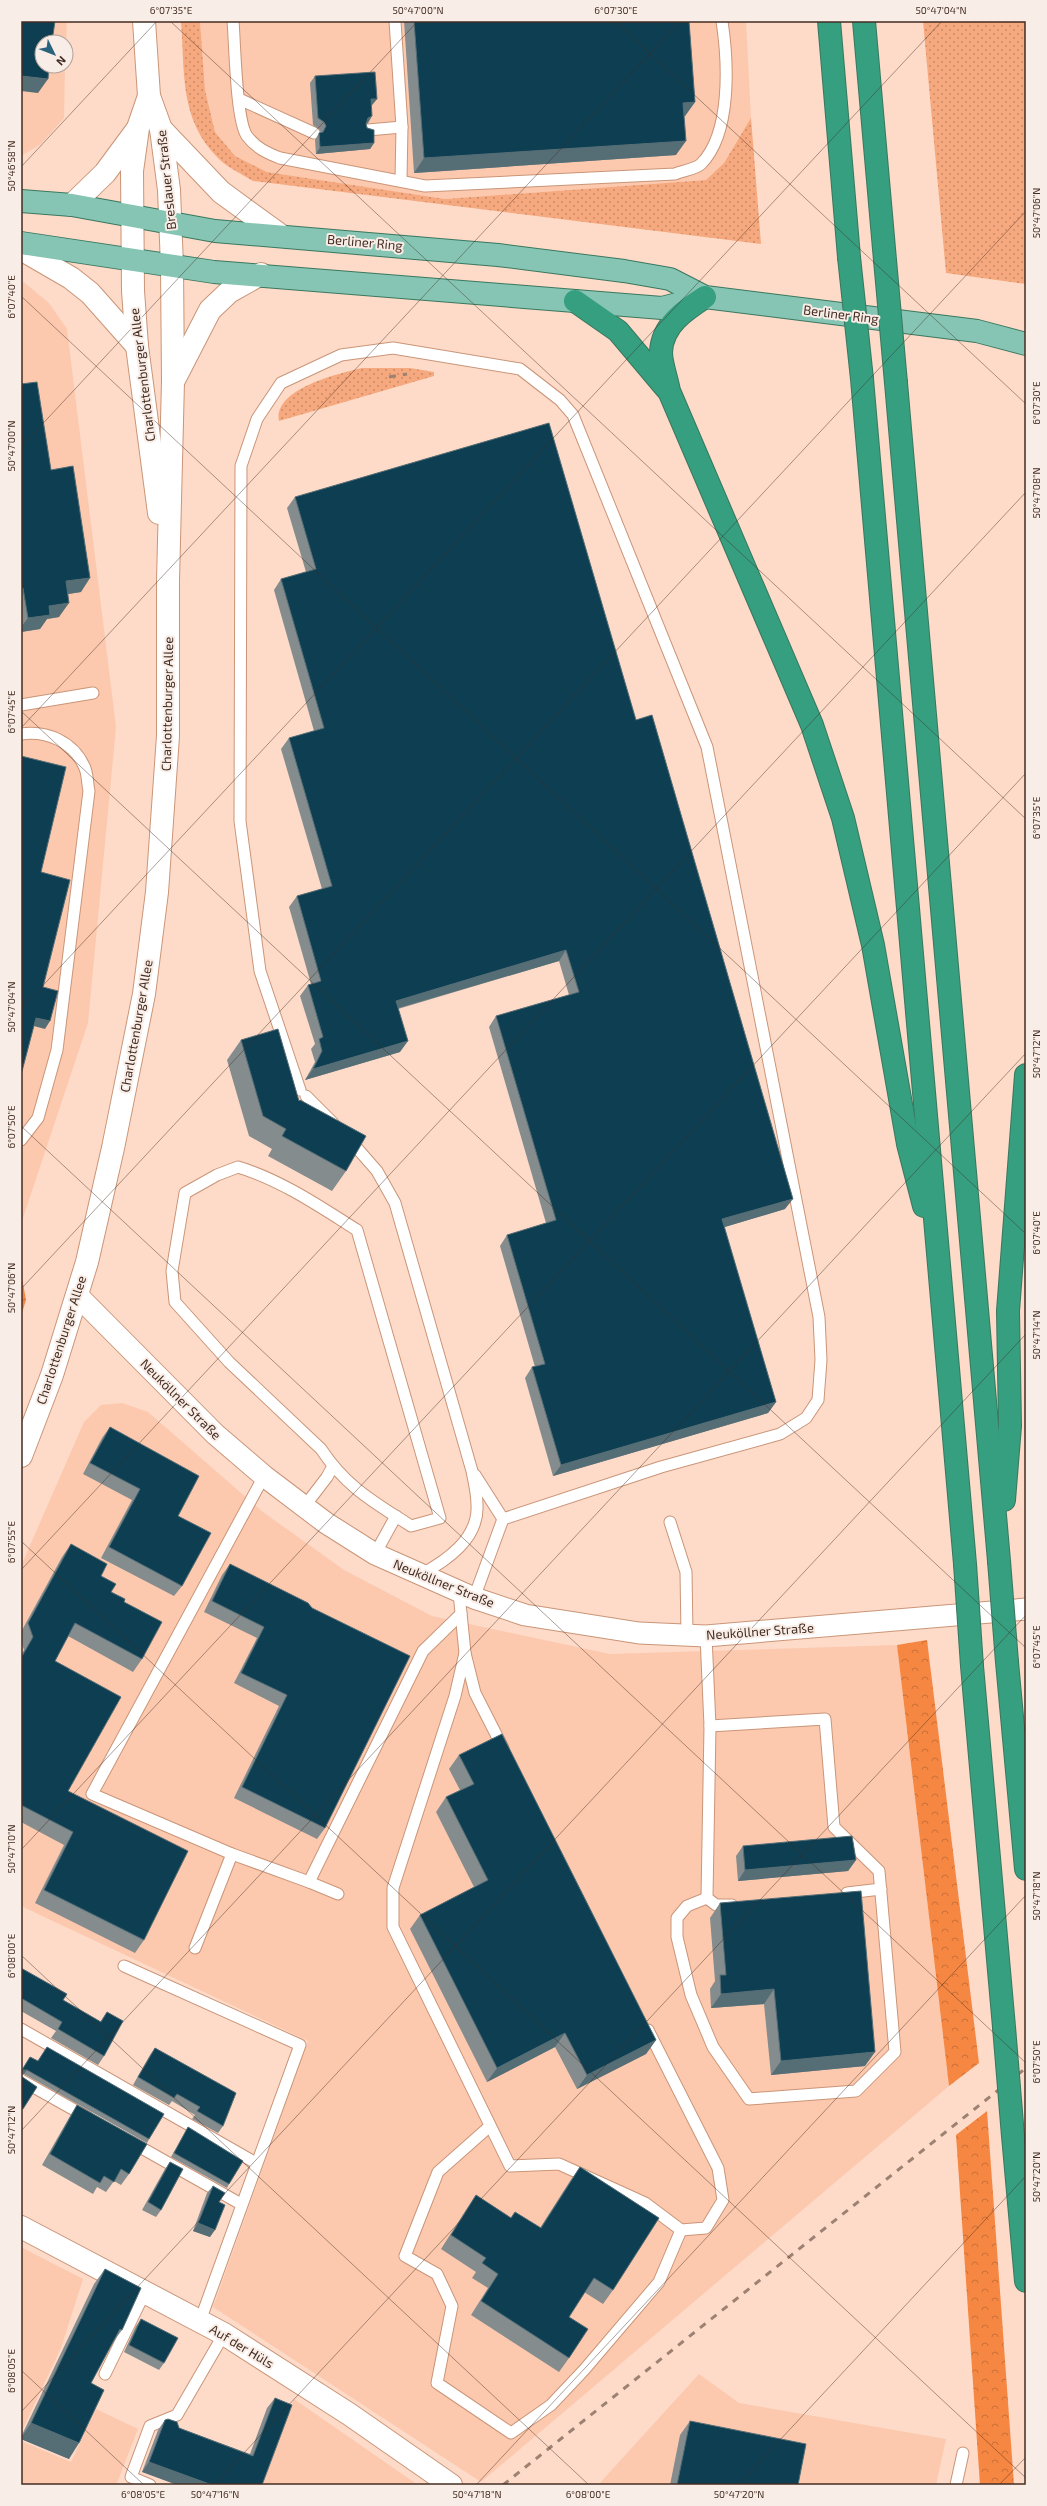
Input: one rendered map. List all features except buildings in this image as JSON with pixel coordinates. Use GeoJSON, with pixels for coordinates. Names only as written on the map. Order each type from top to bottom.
{"type":"FeatureCollection","features":[{"type":"Feature","properties":{"kind":"highway"},"geometry":{"type":"LineString","coordinates":[[830,21],[940,1272],[965,1564],[972,1666],[1026,2281]]}},
{"type":"Feature","properties":{"kind":"highway"},"geometry":{"type":"LineString","coordinates":[[864,21],[1026,1869]]}},
{"type":"Feature","properties":{"kind":"highway"},"geometry":{"type":"LineString","coordinates":[[705,297],[682,312],[668,328],[661,352],[669,391],[812,725],[843,818],[873,945],[908,1144],[940,1272]]}},
{"type":"Feature","properties":{"kind":"highway"},"geometry":{"type":"LineString","coordinates":[[575,301],[618,331],[669,391]]}},
{"type":"Feature","properties":{"kind":"highway"},"geometry":{"type":"LineString","coordinates":[[999,1560],[1010,1426],[1008,1311],[1026,1075]]}},
{"type":"Feature","properties":{"kind":"main road","name":"Berliner Ring"},"geometry":{"type":"LineString","coordinates":[[21,201],[72,205],[215,231],[280,235],[498,255],[624,271],[670,279],[705,297],[977,331],[1026,344]]}},
{"type":"Feature","properties":{"kind":"main road","name":"Berliner Ring"},"geometry":{"type":"LineString","coordinates":[[21,243],[172,266],[662,308],[705,297]]}},
{"type":"Feature","properties":{"kind":"main road","name":"Berliner Ring"},"geometry":{"type":"LineString","coordinates":[[977,331],[1026,330]]}},
{"type":"Feature","properties":{"kind":"street","name":"Breslauer Straße"},"geometry":{"type":"LineString","coordinates":[[144,21],[149,96],[161,129],[171,223],[172,266]]}},
{"type":"Feature","properties":{"kind":"street","name":"Breslauer Straße"},"geometry":{"type":"LineString","coordinates":[[132,215],[132,171],[138,128],[149,96]]}},
{"type":"Feature","properties":{"kind":"street"},"geometry":{"type":"LineString","coordinates":[[72,205],[105,173],[138,128]]}},
{"type":"Feature","properties":{"kind":"street"},"geometry":{"type":"LineString","coordinates":[[161,129],[221,192],[280,235]]}},
{"type":"Feature","properties":{"kind":"street","name":"Charlottenburger Allee"},"geometry":{"type":"LineString","coordinates":[[132,215],[132,261],[138,346],[168,581]]}},
{"type":"Feature","properties":{"kind":"street"},"geometry":{"type":"LineString","coordinates":[[21,249],[71,278],[90,293],[138,346]]}},
{"type":"Feature","properties":{"kind":"street","name":"Charlottenburger Allee"},"geometry":{"type":"LineString","coordinates":[[21,1456],[52,1375],[87,1262],[113,1148],[144,994],[152,931],[166,779],[168,581],[174,381],[172,266]]}},
{"type":"Feature","properties":{"kind":"street"},"geometry":{"type":"LineString","coordinates":[[174,381],[210,310],[229,292],[261,274]]}},
{"type":"Feature","properties":{"kind":"street","name":"Neuköllner Straße"},"geometry":{"type":"LineString","coordinates":[[77,1295],[215,1434],[264,1476],[304,1506],[375,1554],[467,1596],[525,1614],[639,1633],[697,1635],[1026,1609]]}},
{"type":"Feature","properties":{"kind":"street","name":"Auf der Hüls"},"geometry":{"type":"LineString","coordinates":[[23,2232],[145,2292],[224,2334],[331,2402],[451,2485]]}},
{"type":"Feature","properties":{"kind":"lane"},"geometry":{"type":"LineString","coordinates":[[233,21],[241,119],[246,135],[261,150],[280,158],[401,180],[425,186],[675,174],[700,166],[711,151],[723,117],[728,59],[722,21]]}},
{"type":"Feature","properties":{"kind":"lane"},"geometry":{"type":"LineString","coordinates":[[395,21],[402,127],[401,180]]}},
{"type":"Feature","properties":{"kind":"lane"},"geometry":{"type":"LineString","coordinates":[[239,99],[314,133]]}},
{"type":"Feature","properties":{"kind":"lane"},"geometry":{"type":"LineString","coordinates":[[368,130],[402,127]]}},
{"type":"Feature","properties":{"kind":"lane"},"geometry":{"type":"LineString","coordinates":[[309,1882],[423,1651],[460,1614],[467,1596],[504,1519],[661,1467],[780,1434],[806,1418],[818,1400],[821,1360],[819,1317],[707,747],[573,414],[560,400],[520,369],[393,348],[341,355],[281,383],[257,418],[240,466],[240,822],[260,971],[303,1093],[347,1136],[377,1171],[395,1203],[472,1471],[478,1506],[473,1530],[443,1563],[419,1575]]}},
{"type":"Feature","properties":{"kind":"lane"},"geometry":{"type":"LineString","coordinates":[[21,705],[93,693]]}},
{"type":"Feature","properties":{"kind":"lane"},"geometry":{"type":"LineString","coordinates":[[21,734],[31,732],[57,738],[73,748],[85,767],[89,791],[57,1050],[38,1118],[21,1140]]}},
{"type":"Feature","properties":{"kind":"lane"},"geometry":{"type":"LineString","coordinates":[[238,1167],[260,1174],[310,1200],[357,1230],[440,1518],[411,1526],[353,1488],[332,1466],[321,1449],[229,1362],[175,1302],[172,1272],[185,1193],[217,1175],[238,1167]]}},
{"type":"Feature","properties":{"kind":"lane"},"geometry":{"type":"LineString","coordinates":[[304,1506],[327,1478],[332,1466]]}},
{"type":"Feature","properties":{"kind":"lane"},"geometry":{"type":"LineString","coordinates":[[472,1471],[504,1519]]}},
{"type":"Feature","properties":{"kind":"lane"},"geometry":{"type":"LineString","coordinates":[[264,1476],[92,1794],[232,1854],[338,1894]]}},
{"type":"Feature","properties":{"kind":"lane"},"geometry":{"type":"LineString","coordinates":[[375,1554],[396,1516]]}},
{"type":"Feature","properties":{"kind":"lane"},"geometry":{"type":"LineString","coordinates":[[670,1522],[686,1572],[710,1726],[707,1898]]}},
{"type":"Feature","properties":{"kind":"lane"},"geometry":{"type":"LineString","coordinates":[[460,1614],[465,1653],[475,1693],[508,1757]]}},
{"type":"Feature","properties":{"kind":"lane"},"geometry":{"type":"LineString","coordinates":[[465,1653],[455,1696],[393,1888],[393,1927],[510,2166],[559,2164],[645,2203],[681,2230],[706,2228],[723,2200],[718,2168],[642,2019]]}},
{"type":"Feature","properties":{"kind":"lane"},"geometry":{"type":"LineString","coordinates":[[707,1898],[687,1906],[677,1918],[677,1937],[691,1995],[714,2047],[749,2099],[856,2091],[895,2052],[879,1871],[834,1827],[826,1719],[710,1726]]}},
{"type":"Feature","properties":{"kind":"lane"},"geometry":{"type":"LineString","coordinates":[[195,1948],[232,1854]]}},
{"type":"Feature","properties":{"kind":"lane"},"geometry":{"type":"LineString","coordinates":[[835,1895],[881,1889]]}},
{"type":"Feature","properties":{"kind":"lane"},"geometry":{"type":"LineString","coordinates":[[707,1898],[716,1905],[743,1905]]}},
{"type":"Feature","properties":{"kind":"lane"},"geometry":{"type":"LineString","coordinates":[[124,1966],[300,2045],[200,2321]]}},
{"type":"Feature","properties":{"kind":"lane"},"geometry":{"type":"LineString","coordinates":[[21,2029],[256,2163]]}},
{"type":"Feature","properties":{"kind":"lane"},"geometry":{"type":"LineString","coordinates":[[21,2080],[97,2123]]}},
{"type":"Feature","properties":{"kind":"lane"},"geometry":{"type":"LineString","coordinates":[[490,2126],[438,2172],[405,2256],[437,2274],[452,2306],[437,2384],[511,2434],[551,2405],[584,2370],[659,2282],[681,2230]]}},
{"type":"Feature","properties":{"kind":"lane"},"geometry":{"type":"LineString","coordinates":[[124,2138],[242,2204]]}},
{"type":"Feature","properties":{"kind":"lane"},"geometry":{"type":"LineString","coordinates":[[105,2374],[145,2292]]}},
{"type":"Feature","properties":{"kind":"lane"},"geometry":{"type":"LineString","coordinates":[[150,2485],[131,2477],[150,2426],[177,2415],[224,2334]]}},
{"type":"Feature","properties":{"kind":"lane"},"geometry":{"type":"LineString","coordinates":[[956,2485],[963,2453]]}},
{"type":"Feature","properties":{"kind":"shaded area"},"geometry":{"type":"Polygon","coordinates":[[[21,21],[67,21],[67,34],[34,34],[34,74],[65,74],[64,118],[41,144],[21,156],[21,21]]]}},
{"type":"Feature","properties":{"kind":"shaded area"},"geometry":{"type":"Polygon","coordinates":[[[181,21],[200,21],[205,90],[215,132],[235,156],[267,172],[445,199],[706,180],[724,163],[751,118],[761,244],[253,181],[219,159],[206,144],[197,128],[190,112],[186,95],[181,21]]]}},
{"type":"Feature","properties":{"kind":"shaded area"},"geometry":{"type":"Polygon","coordinates":[[[200,21],[746,21],[751,118],[724,163],[706,180],[445,199],[267,172],[235,156],[215,132],[205,90],[200,21]]]}},
{"type":"Feature","properties":{"kind":"shaded area"},"geometry":{"type":"Polygon","coordinates":[[[923,21],[1026,21],[1026,284],[946,273],[923,21]]]}},
{"type":"Feature","properties":{"kind":"shaded area"},"geometry":{"type":"Polygon","coordinates":[[[21,280],[49,303],[67,329],[116,727],[88,1023],[21,1224],[21,280]]]}},
{"type":"Feature","properties":{"kind":"shaded area"},"geometry":{"type":"Polygon","coordinates":[[[362,368],[410,368],[434,372],[434,376],[279,421],[280,410],[286,400],[296,391],[324,379],[362,368]]]}},
{"type":"Feature","properties":{"kind":"shaded area"},"geometry":{"type":"Polygon","coordinates":[[[122,1403],[148,1412],[263,1512],[344,1570],[432,1616],[610,1654],[897,1645],[949,2086],[481,2482],[213,2307],[308,2041],[21,1906],[21,1566],[84,1422],[101,1405],[122,1403]]]}},
{"type":"Feature","properties":{"kind":"shaded area"},"geometry":{"type":"Polygon","coordinates":[[[21,2247],[83,2279],[61,2348],[21,2433],[21,2247]]]}},
{"type":"Feature","properties":{"kind":"shaded area"},"geometry":{"type":"Polygon","coordinates":[[[699,2374],[739,2403],[946,2439],[936,2485],[598,2485],[699,2374]]]}},
{"type":"Feature","properties":{"kind":"shaded area"},"geometry":{"type":"Polygon","coordinates":[[[294,2399],[418,2485],[262,2485],[294,2399]]]}},
{"type":"Feature","properties":{"kind":"shaded area"},"geometry":{"type":"Polygon","coordinates":[[[96,2409],[138,2429],[117,2483],[121,2485],[21,2485],[21,2441],[71,2462],[96,2409]]]}},
{"type":"Feature","properties":{"kind":"green space"},"geometry":{"type":"Polygon","coordinates":[[[21,1272],[26,1300],[21,1316],[21,1272]]]}},
{"type":"Feature","properties":{"kind":"green space"},"geometry":{"type":"Polygon","coordinates":[[[927,1640],[979,2063],[949,2086],[897,1645],[927,1640]]]}},
{"type":"Feature","properties":{"kind":"green space"},"geometry":{"type":"Polygon","coordinates":[[[987,2111],[1014,2485],[980,2485],[956,2135],[987,2111]]]}},
{"type":"Feature","properties":{"kind":"railway"},"geometry":{"type":"LineString","coordinates":[[389,377],[407,374]]}},
{"type":"Feature","properties":{"kind":"railway"},"geometry":{"type":"LineString","coordinates":[[503,2485],[1026,2068]]}}]}
